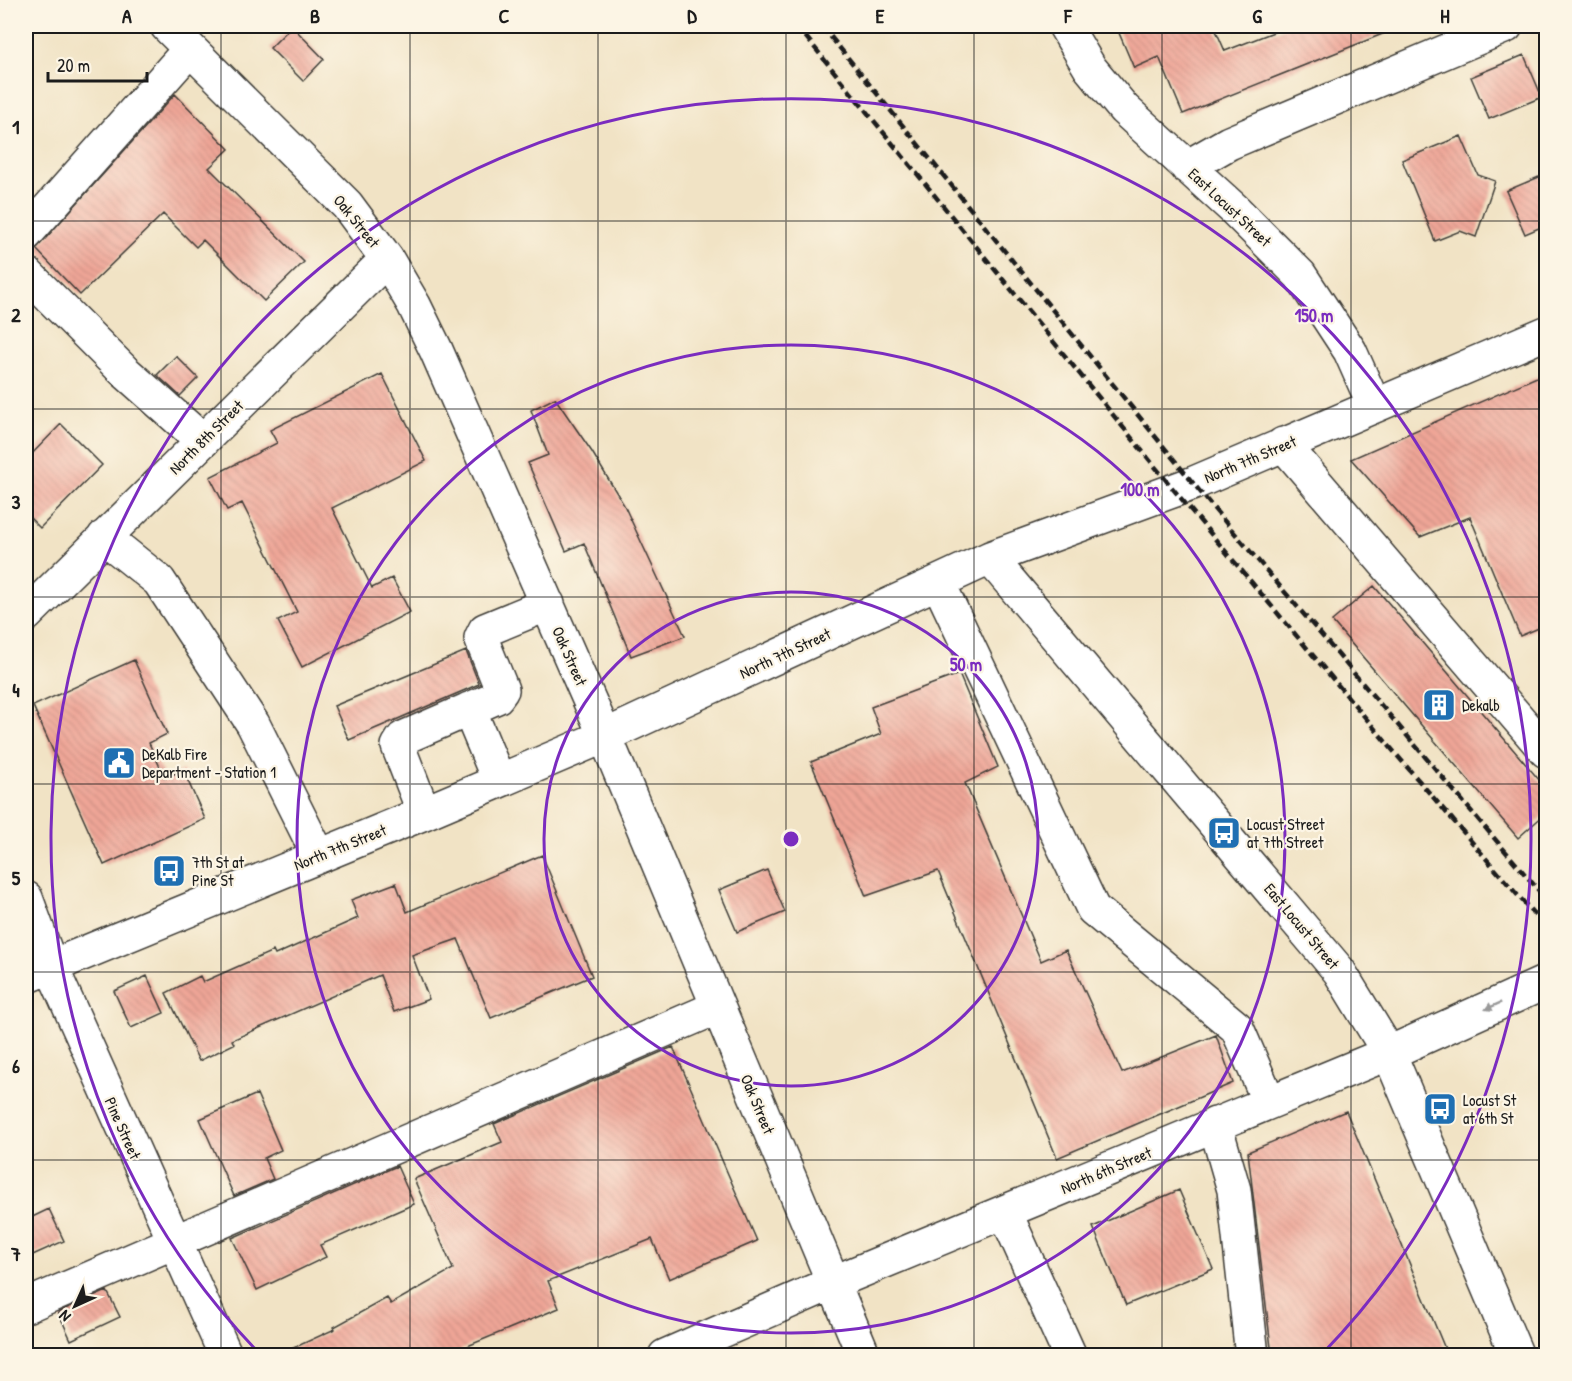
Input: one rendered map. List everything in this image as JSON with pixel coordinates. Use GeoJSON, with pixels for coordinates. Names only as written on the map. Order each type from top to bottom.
{"type":"FeatureCollection","features":[{"type":"Feature","properties":{"kind":"street","name":"Oak Street"},"geometry":{"type":"LineString","coordinates":[[167,26],[347,205],[387,259],[414,305],[436,350],[605,736],[864,1356]]}},
{"type":"Feature","properties":{"kind":"street","name":"East Locust Street"},"geometry":{"type":"LineString","coordinates":[[1065,26],[1090,68],[1124,109],[1234,209],[1300,275],[1350,351],[1374,405]]}},
{"type":"Feature","properties":{"kind":"street"},"geometry":{"type":"LineString","coordinates":[[1187,167],[1229,143],[1506,26]]}},
{"type":"Feature","properties":{"kind":"street"},"geometry":{"type":"LineString","coordinates":[[26,234],[190,49]]}},
{"type":"Feature","properties":{"kind":"street","name":"North 8th Street"},"geometry":{"type":"LineString","coordinates":[[26,615],[387,259]]}},
{"type":"Feature","properties":{"kind":"street"},"geometry":{"type":"LineString","coordinates":[[26,273],[123,370],[203,441]]}},
{"type":"Feature","properties":{"kind":"street","name":"North 7th Street"},"geometry":{"type":"LineString","coordinates":[[38,971],[424,813],[605,736],[990,558],[1194,483],[1546,333]]}},
{"type":"Feature","properties":{"kind":"street"},"geometry":{"type":"LineString","coordinates":[[1283,444],[1546,751]]}},
{"type":"Feature","properties":{"kind":"street"},"geometry":{"type":"LineString","coordinates":[[104,537],[159,580],[253,724],[319,856]]}},
{"type":"Feature","properties":{"kind":"street","name":"East Locust Street"},"geometry":{"type":"LineString","coordinates":[[990,558],[1339,970],[1389,1053],[1517,1356]]}},
{"type":"Feature","properties":{"kind":"street"},"geometry":{"type":"LineString","coordinates":[[938,582],[1092,909],[1237,1028],[1269,1102]]}},
{"type":"Feature","properties":{"kind":"street"},"geometry":{"type":"LineString","coordinates":[[424,813],[398,746],[403,738],[497,697],[502,690],[481,638],[485,630],[548,604]]}},
{"type":"Feature","properties":{"kind":"street"},"geometry":{"type":"LineString","coordinates":[[469,709],[499,781]]}},
{"type":"Feature","properties":{"kind":"street","name":"Pine Street"},"geometry":{"type":"LineString","coordinates":[[26,898],[38,971],[175,1242],[226,1356]]}},
{"type":"Feature","properties":{"kind":"street","name":"North 6th Street"},"geometry":{"type":"LineString","coordinates":[[665,1356],[832,1283],[1389,1053],[1546,982]]}},
{"type":"Feature","properties":{"kind":"street"},"geometry":{"type":"LineString","coordinates":[[26,1306],[718,1007]]}},
{"type":"Feature","properties":{"kind":"street"},"geometry":{"type":"LineString","coordinates":[[1215,1124],[1234,1190],[1252,1356]]}},
{"type":"Feature","properties":{"kind":"street"},"geometry":{"type":"LineString","coordinates":[[1005,1212],[1070,1356]]}},
{"type":"Feature","properties":{"kind":"building"},"geometry":{"type":"Polygon","coordinates":[[[292,26],[324,59],[303,81],[270,48],[292,26]]]}},
{"type":"Feature","properties":{"kind":"building"},"geometry":{"type":"Polygon","coordinates":[[[1116,26],[1214,26],[1225,51],[1289,26],[1400,27],[1183,114],[1159,57],[1134,68],[1116,26]]]}},
{"type":"Feature","properties":{"kind":"building"},"geometry":{"type":"Polygon","coordinates":[[[1524,55],[1542,97],[1489,119],[1471,77],[1524,55]]]}},
{"type":"Feature","properties":{"kind":"building"},"geometry":{"type":"Polygon","coordinates":[[[175,94],[229,149],[209,168],[304,262],[264,301],[203,240],[196,247],[163,214],[80,295],[36,249],[175,94]]]}},
{"type":"Feature","properties":{"kind":"building"},"geometry":{"type":"Polygon","coordinates":[[[1461,136],[1478,175],[1495,181],[1476,237],[1460,231],[1435,241],[1402,160],[1461,136]]]}},
{"type":"Feature","properties":{"kind":"building"},"geometry":{"type":"Polygon","coordinates":[[[1546,174],[1546,225],[1525,234],[1506,191],[1546,174]]]}},
{"type":"Feature","properties":{"kind":"building"},"geometry":{"type":"Polygon","coordinates":[[[176,356],[198,378],[180,396],[157,375],[176,356]]]}},
{"type":"Feature","properties":{"kind":"building"},"geometry":{"type":"Polygon","coordinates":[[[1546,373],[1546,625],[1520,636],[1470,517],[1420,537],[1351,459],[1546,373]]]}},
{"type":"Feature","properties":{"kind":"building"},"geometry":{"type":"Polygon","coordinates":[[[382,374],[426,461],[332,508],[372,588],[392,578],[410,612],[302,667],[278,621],[297,612],[242,503],[227,510],[210,477],[277,443],[270,430],[382,374]]]}},
{"type":"Feature","properties":{"kind":"building"},"geometry":{"type":"Polygon","coordinates":[[[555,398],[592,452],[624,505],[685,636],[631,656],[584,543],[566,551],[528,463],[548,455],[531,410],[555,398]]]}},
{"type":"Feature","properties":{"kind":"building"},"geometry":{"type":"Polygon","coordinates":[[[61,424],[102,465],[40,528],[26,514],[26,460],[61,424]]]}},
{"type":"Feature","properties":{"kind":"building","name":"Dekalb"},"geometry":{"type":"Polygon","coordinates":[[[1374,586],[1546,788],[1546,813],[1518,838],[1332,621],[1374,586]]]}},
{"type":"Feature","properties":{"kind":"building"},"geometry":{"type":"Polygon","coordinates":[[[466,651],[479,684],[349,740],[334,706],[466,651]]]}},
{"type":"Feature","properties":{"kind":"building","name":"DeKalb Fire Department - Station 1"},"geometry":{"type":"Polygon","coordinates":[[[134,660],[167,734],[149,743],[165,778],[183,770],[205,819],[104,865],[33,706],[134,660]]]}},
{"type":"Feature","properties":{"kind":"building"},"geometry":{"type":"Polygon","coordinates":[[[959,674],[998,767],[965,783],[1041,961],[1066,950],[1122,1073],[1216,1035],[1233,1083],[1057,1158],[938,871],[866,896],[811,762],[881,734],[871,707],[959,674]]]}},
{"type":"Feature","properties":{"kind":"building"},"geometry":{"type":"Polygon","coordinates":[[[542,855],[592,976],[491,1018],[458,939],[412,955],[429,999],[394,1012],[380,975],[232,1040],[234,1044],[199,1061],[166,993],[200,976],[203,982],[273,951],[275,955],[358,918],[351,900],[396,883],[407,912],[542,855]]]}},
{"type":"Feature","properties":{"kind":"building"},"geometry":{"type":"Polygon","coordinates":[[[767,870],[785,912],[737,932],[719,890],[767,870]]]}},
{"type":"Feature","properties":{"kind":"building"},"geometry":{"type":"Polygon","coordinates":[[[147,976],[164,1013],[131,1028],[114,991],[147,976]]]}},
{"type":"Feature","properties":{"kind":"building"},"geometry":{"type":"Polygon","coordinates":[[[673,1047],[757,1241],[669,1279],[652,1239],[548,1281],[559,1308],[470,1345],[452,1356],[276,1356],[335,1329],[334,1327],[387,1298],[391,1304],[453,1269],[414,1179],[502,1142],[494,1124],[673,1047]]]}},
{"type":"Feature","properties":{"kind":"building"},"geometry":{"type":"Polygon","coordinates":[[[257,1094],[281,1150],[264,1158],[273,1179],[234,1196],[200,1119],[257,1094]]]}},
{"type":"Feature","properties":{"kind":"building"},"geometry":{"type":"Polygon","coordinates":[[[1346,1111],[1448,1356],[1272,1356],[1248,1152],[1346,1111]]]}},
{"type":"Feature","properties":{"kind":"building"},"geometry":{"type":"Polygon","coordinates":[[[397,1166],[414,1204],[320,1245],[326,1257],[257,1290],[232,1238],[397,1166]]]}},
{"type":"Feature","properties":{"kind":"building"},"geometry":{"type":"Polygon","coordinates":[[[1179,1190],[1213,1269],[1126,1305],[1093,1227],[1179,1190]]]}},
{"type":"Feature","properties":{"kind":"building"},"geometry":{"type":"Polygon","coordinates":[[[49,1209],[64,1241],[26,1258],[26,1220],[49,1209]]]}},
{"type":"Feature","properties":{"kind":"building"},"geometry":{"type":"Polygon","coordinates":[[[107,1291],[120,1317],[71,1340],[58,1312],[107,1291]]]}},
{"type":"Feature","properties":{"kind":"railway"},"geometry":{"type":"LineString","coordinates":[[797,26],[1174,490],[1546,928]]}},
{"type":"Feature","properties":{"kind":"railway"},"geometry":{"type":"LineString","coordinates":[[822,26],[1215,510],[1546,899]]}},
{"type":"Feature","properties":{"kind":"place","name":"Dekalb"},"geometry":{"type":"Point","coordinates":[1439,705]}},
{"type":"Feature","properties":{"kind":"place","name":"DeKalb Fire Department - Station 1"},"geometry":{"type":"Point","coordinates":[119,763]}},
{"type":"Feature","properties":{"kind":"place","name":"Locust Street at 7th Street"},"geometry":{"type":"Point","coordinates":[1224,833]}},
{"type":"Feature","properties":{"kind":"place","name":"7th St at Pine St"},"geometry":{"type":"Point","coordinates":[169,871]}},
{"type":"Feature","properties":{"kind":"place","name":"Locust St at 6th St"},"geometry":{"type":"Point","coordinates":[1440,1109]}}]}
